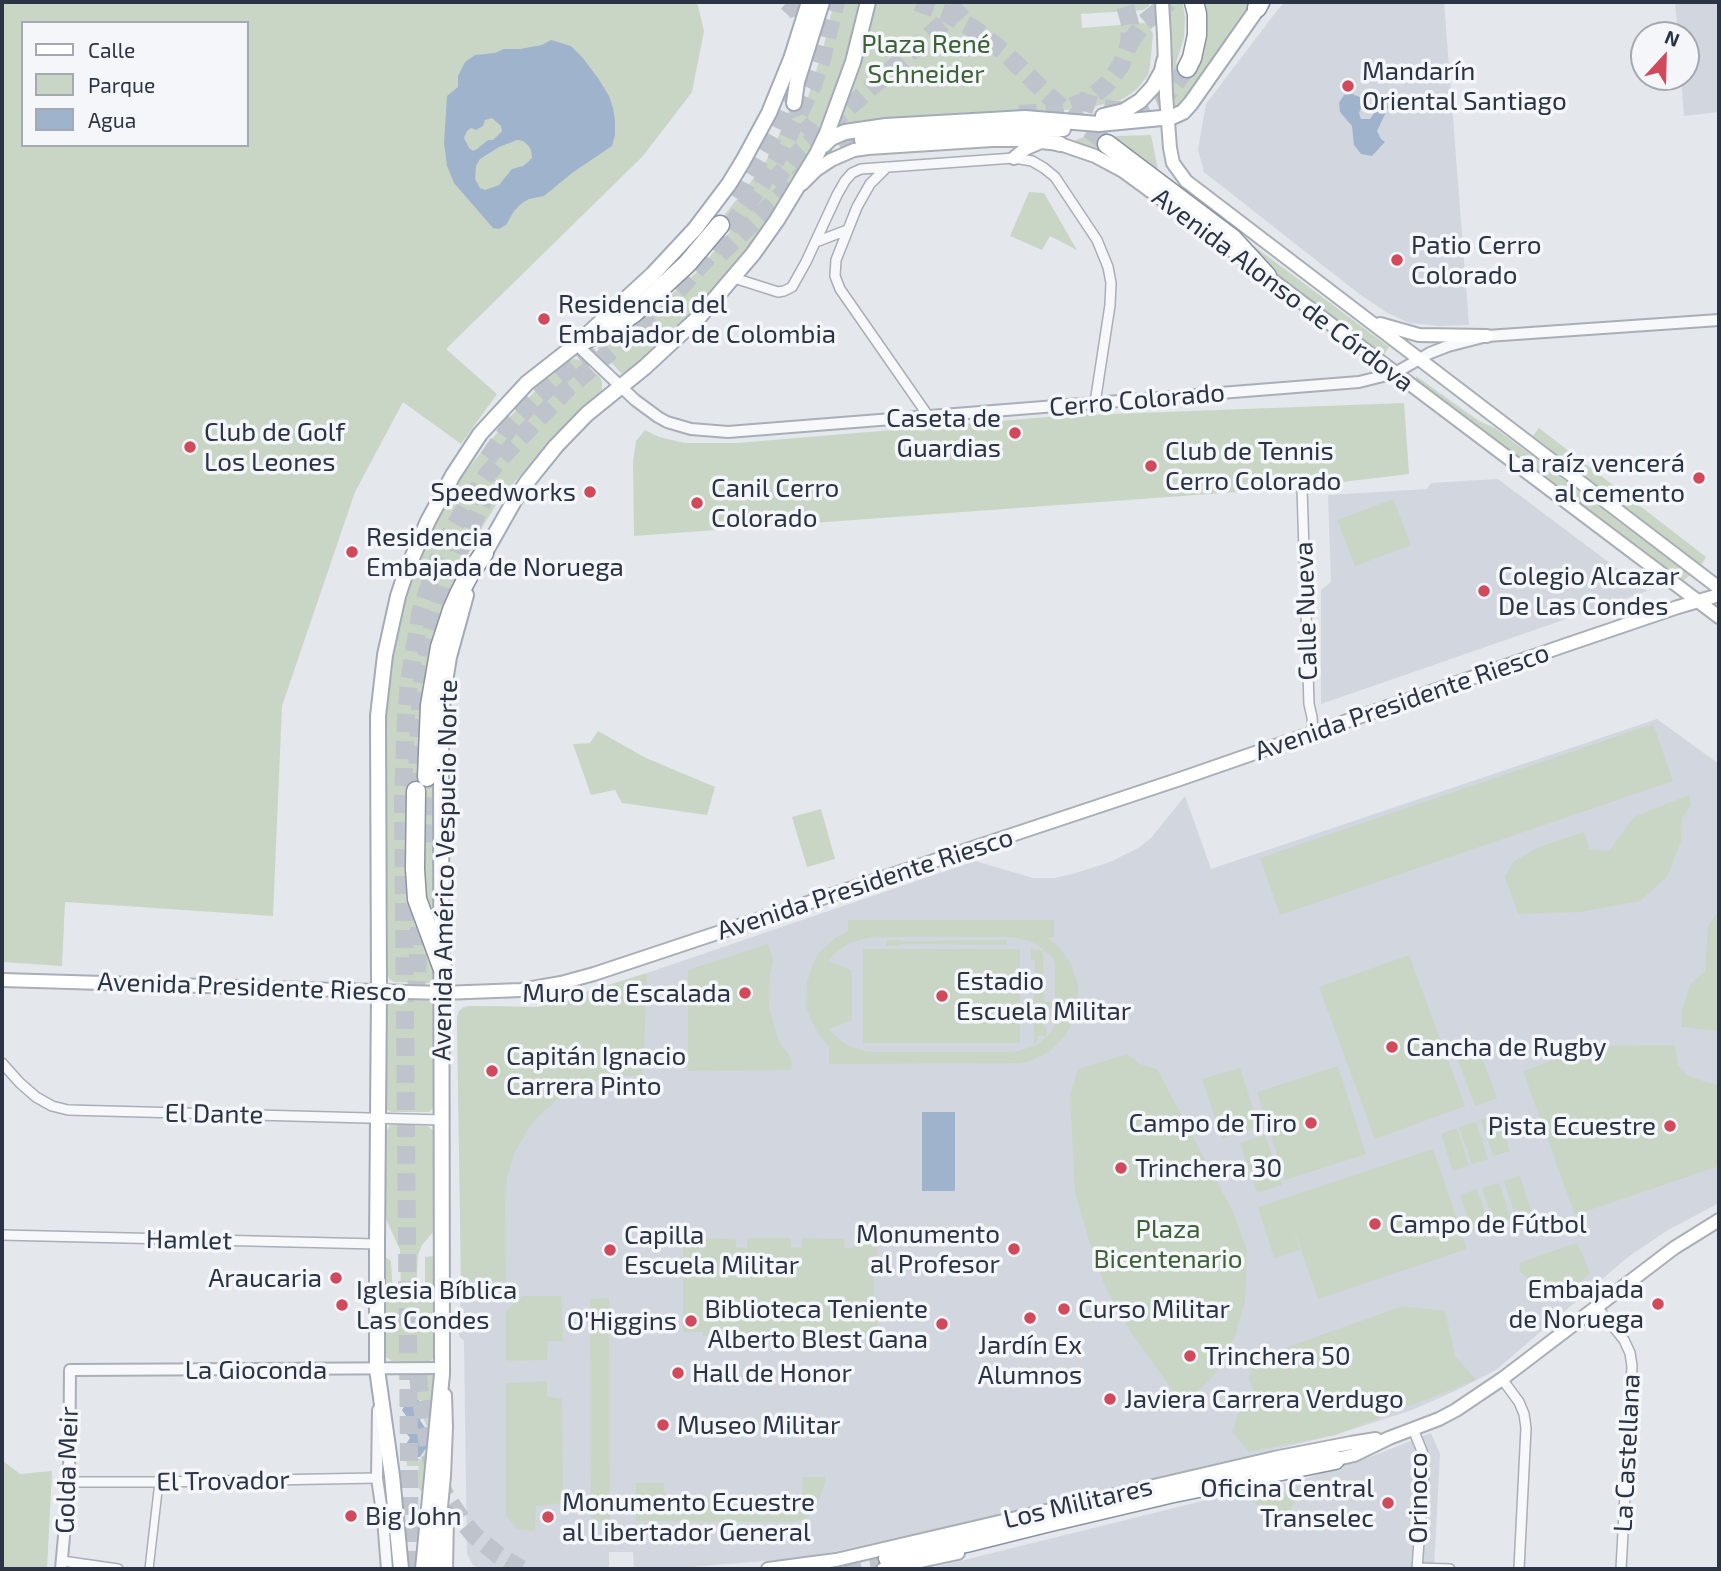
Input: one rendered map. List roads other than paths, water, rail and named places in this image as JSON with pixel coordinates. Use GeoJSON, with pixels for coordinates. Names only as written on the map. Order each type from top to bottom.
{"type":"FeatureCollection","features":[{"type":"Feature","properties":{"kind":"highway"},"geometry":{"type":"LineString","coordinates":[[1187,68],[1196,46],[1197,14],[1194,2]]}},
{"type":"Feature","properties":{"kind":"highway"},"geometry":{"type":"LineString","coordinates":[[1107,144],[1233,239],[1267,276]]}},
{"type":"Feature","properties":{"kind":"highway"},"geometry":{"type":"LineString","coordinates":[[577,343],[616,325],[634,313],[687,264],[720,225]]}},
{"type":"Feature","properties":{"kind":"highway"},"geometry":{"type":"LineString","coordinates":[[442,967],[417,899],[415,869],[421,784],[440,647],[460,592],[484,553]]}},
{"type":"Feature","properties":{"kind":"highway"},"geometry":{"type":"LineString","coordinates":[[885,1564],[1157,1497],[1335,1460]]}},
{"type":"Feature","properties":{"kind":"main road"},"geometry":{"type":"LineString","coordinates":[[401,1569],[392,1476],[377,1369],[378,716],[385,655],[398,596],[428,521],[453,475],[480,434],[527,383],[577,343],[653,274],[729,184],[769,113],[791,59],[809,2]]}},
{"type":"Feature","properties":{"kind":"main road"},"geometry":{"type":"LineString","coordinates":[[794,103],[797,82],[822,2]]}},
{"type":"Feature","properties":{"kind":"main road","name":"Avenida Américo Vespucio Norte"},"geometry":{"type":"LineString","coordinates":[[435,1569],[446,1427],[442,1371],[442,726],[443,694],[454,634],[484,553],[513,501],[542,463],[587,414],[687,329],[734,278],[797,189],[817,154],[843,92],[868,2]]}},
{"type":"Feature","properties":{"kind":"main road","name":"Avenida Alonso de Córdova"},"geometry":{"type":"LineString","coordinates":[[1162,2],[1170,148],[1173,163],[1186,181],[1719,588]]}},
{"type":"Feature","properties":{"kind":"main road"},"geometry":{"type":"LineString","coordinates":[[862,140],[987,130],[1056,130],[1167,118],[1183,111],[1191,103],[1260,4]]}},
{"type":"Feature","properties":{"kind":"main road"},"geometry":{"type":"LineString","coordinates":[[817,154],[831,138],[856,129],[1115,114],[1140,102],[1153,88],[1164,61]]}},
{"type":"Feature","properties":{"kind":"main road"},"geometry":{"type":"LineString","coordinates":[[1025,118],[1099,124]]}},
{"type":"Feature","properties":{"kind":"main road"},"geometry":{"type":"LineString","coordinates":[[1014,130],[1060,144]]}},
{"type":"Feature","properties":{"kind":"main road","name":"Avenida Alonso de Córdova"},"geometry":{"type":"LineString","coordinates":[[797,189],[824,164],[854,150],[980,140],[1060,144],[1095,156],[1122,171],[1267,276],[1719,617]]}},
{"type":"Feature","properties":{"kind":"main road"},"geometry":{"type":"LineString","coordinates":[[1014,158],[1025,149],[1043,142]]}},
{"type":"Feature","properties":{"kind":"main road"},"geometry":{"type":"LineString","coordinates":[[1372,322],[1419,335],[1487,336]]}},
{"type":"Feature","properties":{"kind":"main road","name":"Avenida Presidente Riesco"},"geometry":{"type":"LineString","coordinates":[[2,980],[442,993],[521,990],[577,979],[1180,779],[1578,640],[1719,595]]}},
{"type":"Feature","properties":{"kind":"main road"},"geometry":{"type":"LineString","coordinates":[[1699,601],[1719,608]]}},
{"type":"Feature","properties":{"kind":"main road","name":"Los Militares"},"geometry":{"type":"LineString","coordinates":[[1335,1460],[1354,1455],[1456,1410],[1502,1379],[1674,1248],[1719,1220]]}},
{"type":"Feature","properties":{"kind":"main road","name":"Avenida Américo Vespucio Norte"},"geometry":{"type":"LineString","coordinates":[[423,1569],[442,1371]]}},
{"type":"Feature","properties":{"kind":"main road","name":"Los Militares"},"geometry":{"type":"LineString","coordinates":[[768,1569],[829,1561],[1261,1461],[1389,1438]]}},
{"type":"Feature","properties":{"kind":"main road","name":"Avenida Américo Vespucio Norte"},"geometry":{"type":"LineString","coordinates":[[444,1476],[448,1502],[446,1569]]}},
{"type":"Feature","properties":{"kind":"street"},"geometry":{"type":"LineString","coordinates":[[734,278],[768,290],[784,291],[794,283],[807,262],[836,195],[848,177],[861,169],[1014,158],[1027,160],[1038,164],[1055,177],[1097,240],[1106,259],[1110,275],[1110,305],[1095,403]]}},
{"type":"Feature","properties":{"kind":"street"},"geometry":{"type":"LineString","coordinates":[[887,167],[878,174],[863,195],[834,266],[838,285],[929,417]]}},
{"type":"Feature","properties":{"kind":"street"},"geometry":{"type":"LineString","coordinates":[[816,243],[848,230]]}},
{"type":"Feature","properties":{"kind":"street","name":"Cerro Colorado"},"geometry":{"type":"LineString","coordinates":[[577,343],[646,409],[667,422],[714,432],[745,432],[1359,383],[1395,373],[1448,346],[1487,336],[1719,320]]}},
{"type":"Feature","properties":{"kind":"street","name":"Calle Nueva"},"geometry":{"type":"LineString","coordinates":[[1302,488],[1309,704],[1313,733]]}},
{"type":"Feature","properties":{"kind":"street","name":"El Dante"},"geometry":{"type":"LineString","coordinates":[[2,1063],[36,1097],[52,1106],[68,1110],[443,1120]]}},
{"type":"Feature","properties":{"kind":"street","name":"Hamlet"},"geometry":{"type":"LineString","coordinates":[[2,1235],[377,1244]]}},
{"type":"Feature","properties":{"kind":"street","name":"La Castellana"},"geometry":{"type":"LineString","coordinates":[[1597,1307],[1624,1340],[1632,1366],[1621,1569]]}},
{"type":"Feature","properties":{"kind":"street"},"geometry":{"type":"LineString","coordinates":[[377,1369],[377,1478],[387,1569]]}},
{"type":"Feature","properties":{"kind":"street","name":"La Gioconda"},"geometry":{"type":"LineString","coordinates":[[70,1370],[442,1371]]}},
{"type":"Feature","properties":{"kind":"street","name":"Golda Meir"},"geometry":{"type":"LineString","coordinates":[[62,1565],[69,1482],[70,1370]]}},
{"type":"Feature","properties":{"kind":"street"},"geometry":{"type":"LineString","coordinates":[[1502,1379],[1522,1408],[1526,1428],[1518,1569]]}},
{"type":"Feature","properties":{"kind":"street","name":"Orinoco"},"geometry":{"type":"LineString","coordinates":[[1413,1429],[1422,1451],[1424,1470],[1417,1569]]}},
{"type":"Feature","properties":{"kind":"street","name":"El Trovador"},"geometry":{"type":"LineString","coordinates":[[69,1482],[377,1478]]}},
{"type":"Feature","properties":{"kind":"street"},"geometry":{"type":"LineString","coordinates":[[149,1569],[159,1482]]}},
{"type":"Feature","properties":{"kind":"street"},"geometry":{"type":"LineString","coordinates":[[62,1565],[118,1569]]}},
{"type":"Feature","properties":{"kind":"street"},"geometry":{"type":"LineString","coordinates":[[1417,1569],[1450,1569]]}},
{"type":"Feature","properties":{"kind":"water"},"geometry":{"type":"Polygon","coordinates":[[[551,40],[571,46],[582,57],[609,96],[615,121],[615,135],[612,146],[544,196],[522,203],[506,225],[499,229],[493,228],[454,183],[447,166],[444,143],[447,96],[458,87],[458,76],[465,62],[475,55],[542,45],[551,40]],[[492,118],[485,120],[483,126],[476,130],[471,128],[467,131],[464,138],[473,151],[488,140],[493,140],[502,131],[501,126],[492,118]],[[517,140],[480,159],[476,166],[475,179],[480,188],[485,190],[499,185],[512,169],[523,166],[532,158],[528,145],[517,140]]]}},
{"type":"Feature","properties":{"kind":"water"},"geometry":{"type":"Polygon","coordinates":[[[1376,93],[1387,96],[1388,108],[1377,131],[1385,142],[1372,156],[1361,154],[1354,145],[1352,126],[1340,112],[1339,103],[1344,95],[1360,97],[1361,119],[1370,119],[1375,112],[1373,97],[1376,93]]]}},
{"type":"Feature","properties":{"kind":"water"},"geometry":{"type":"Polygon","coordinates":[[[922,1112],[955,1112],[955,1191],[922,1191],[922,1112]]]}},
{"type":"Feature","properties":{"kind":"water"},"geometry":{"type":"Polygon","coordinates":[[[419,1400],[425,1411],[420,1420],[426,1429],[421,1438],[427,1447],[420,1457],[409,1457],[404,1447],[410,1438],[403,1429],[409,1420],[402,1410],[408,1401],[419,1400]]]}},
{"type":"Feature","properties":{"kind":"tunnel"},"geometry":{"type":"LineString","coordinates":[[787,2],[797,11],[805,34]]}},
{"type":"Feature","properties":{"kind":"tunnel"},"geometry":{"type":"LineString","coordinates":[[410,1569],[403,800],[409,681],[421,610],[447,540],[486,476],[569,387],[673,296],[707,258],[761,185],[781,152],[813,85],[836,2]]}},
{"type":"Feature","properties":{"kind":"tunnel"},"geometry":{"type":"LineString","coordinates":[[917,2],[943,12],[976,30],[1004,52],[1052,99],[1107,144]]}},
{"type":"Feature","properties":{"kind":"tunnel"},"geometry":{"type":"LineString","coordinates":[[772,183],[801,150],[967,2]]}},
{"type":"Feature","properties":{"kind":"tunnel"},"geometry":{"type":"LineString","coordinates":[[1019,114],[1065,109],[1088,100],[1107,84],[1121,65],[1129,44],[1130,24],[1124,2]]}},
{"type":"Feature","properties":{"kind":"tunnel"},"geometry":{"type":"LineString","coordinates":[[1129,44],[1144,23],[1169,2]]}},
{"type":"Feature","properties":{"kind":"tunnel"},"geometry":{"type":"LineString","coordinates":[[1078,100],[1114,110],[1143,107],[1169,92],[1187,68]]}},
{"type":"Feature","properties":{"kind":"tunnel"},"geometry":{"type":"LineString","coordinates":[[738,199],[776,132],[798,84]]}},
{"type":"Feature","properties":{"kind":"tunnel"},"geometry":{"type":"LineString","coordinates":[[794,103],[800,120],[809,129],[830,138],[862,140]]}},
{"type":"Feature","properties":{"kind":"tunnel"},"geometry":{"type":"LineString","coordinates":[[720,254],[824,154],[842,142],[870,130]]}},
{"type":"Feature","properties":{"kind":"tunnel"},"geometry":{"type":"LineString","coordinates":[[488,458],[512,424],[535,400],[601,344]]}},
{"type":"Feature","properties":{"kind":"tunnel"},"geometry":{"type":"LineString","coordinates":[[416,791],[421,689],[431,633],[454,561],[485,498],[497,481]]}},
{"type":"Feature","properties":{"kind":"tunnel"},"geometry":{"type":"LineString","coordinates":[[423,842],[427,777]]}},
{"type":"Feature","properties":{"kind":"tunnel"},"geometry":{"type":"LineString","coordinates":[[416,999],[420,908]]}},
{"type":"Feature","properties":{"kind":"tunnel"},"geometry":{"type":"LineString","coordinates":[[418,1374],[429,1452],[446,1496],[474,1535],[498,1555],[521,1569]]}},
{"type":"Feature","properties":{"kind":"tunnel"},"geometry":{"type":"LineString","coordinates":[[816,1568],[888,1558]]}},
{"type":"Feature","properties":{"kind":"place","name":"Mandarín Oriental Santiago"},"geometry":{"type":"Point","coordinates":[1348,86]}},
{"type":"Feature","properties":{"kind":"place","name":"Patio Cerro Colorado"},"geometry":{"type":"Point","coordinates":[1397,260]}},
{"type":"Feature","properties":{"kind":"place","name":"Residencia del Embajador de Colombia"},"geometry":{"type":"Point","coordinates":[544,319]}},
{"type":"Feature","properties":{"kind":"place","name":"Caseta de Guardias"},"geometry":{"type":"Point","coordinates":[1015,433]}},
{"type":"Feature","properties":{"kind":"place","name":"Club de Golf Los Leones"},"geometry":{"type":"Point","coordinates":[190,447]}},
{"type":"Feature","properties":{"kind":"place","name":"Club de Tennis Cerro Colorado"},"geometry":{"type":"Point","coordinates":[1151,466]}},
{"type":"Feature","properties":{"kind":"place","name":"La raíz vencerá al cemento"},"geometry":{"type":"Point","coordinates":[1699,478]}},
{"type":"Feature","properties":{"kind":"place","name":"Speedworks"},"geometry":{"type":"Point","coordinates":[590,492]}},
{"type":"Feature","properties":{"kind":"place","name":"Canil Cerro Colorado"},"geometry":{"type":"Point","coordinates":[697,503]}},
{"type":"Feature","properties":{"kind":"place","name":"Residencia Embajada de Noruega"},"geometry":{"type":"Point","coordinates":[352,552]}},
{"type":"Feature","properties":{"kind":"place","name":"Colegio Alcazar De Las Condes"},"geometry":{"type":"Point","coordinates":[1484,591]}},
{"type":"Feature","properties":{"kind":"place","name":"Muro de Escalada"},"geometry":{"type":"Point","coordinates":[745,993]}},
{"type":"Feature","properties":{"kind":"place","name":"Estadio Escuela Militar"},"geometry":{"type":"Point","coordinates":[942,996]}},
{"type":"Feature","properties":{"kind":"place","name":"Cancha de Rugby"},"geometry":{"type":"Point","coordinates":[1392,1047]}},
{"type":"Feature","properties":{"kind":"place","name":"Capitán Ignacio Carrera Pinto"},"geometry":{"type":"Point","coordinates":[492,1071]}},
{"type":"Feature","properties":{"kind":"place","name":"Campo de Tiro"},"geometry":{"type":"Point","coordinates":[1311,1123]}},
{"type":"Feature","properties":{"kind":"place","name":"Pista Ecuestre"},"geometry":{"type":"Point","coordinates":[1670,1126]}},
{"type":"Feature","properties":{"kind":"place","name":"Trinchera 30"},"geometry":{"type":"Point","coordinates":[1121,1168]}},
{"type":"Feature","properties":{"kind":"place","name":"Campo de Fútbol"},"geometry":{"type":"Point","coordinates":[1375,1224]}},
{"type":"Feature","properties":{"kind":"place","name":"Monumento al Profesor"},"geometry":{"type":"Point","coordinates":[1014,1249]}},
{"type":"Feature","properties":{"kind":"place","name":"Capilla Escuela Militar"},"geometry":{"type":"Point","coordinates":[610,1250]}},
{"type":"Feature","properties":{"kind":"place","name":"Araucaria"},"geometry":{"type":"Point","coordinates":[336,1278]}},
{"type":"Feature","properties":{"kind":"place","name":"Embajada de Noruega"},"geometry":{"type":"Point","coordinates":[1658,1304]}},
{"type":"Feature","properties":{"kind":"place","name":"Iglesia Bíblica Las Condes"},"geometry":{"type":"Point","coordinates":[342,1305]}},
{"type":"Feature","properties":{"kind":"place","name":"Curso Militar"},"geometry":{"type":"Point","coordinates":[1064,1309]}},
{"type":"Feature","properties":{"kind":"place","name":"Jardín Ex Alumnos"},"geometry":{"type":"Point","coordinates":[1030,1318]}},
{"type":"Feature","properties":{"kind":"place","name":"O'Higgins"},"geometry":{"type":"Point","coordinates":[691,1321]}},
{"type":"Feature","properties":{"kind":"place","name":"Biblioteca Teniente Alberto Blest Gana"},"geometry":{"type":"Point","coordinates":[942,1324]}},
{"type":"Feature","properties":{"kind":"place","name":"Trinchera 50"},"geometry":{"type":"Point","coordinates":[1190,1356]}},
{"type":"Feature","properties":{"kind":"place","name":"Hall de Honor"},"geometry":{"type":"Point","coordinates":[678,1373]}},
{"type":"Feature","properties":{"kind":"place","name":"Javiera Carrera Verdugo"},"geometry":{"type":"Point","coordinates":[1110,1399]}},
{"type":"Feature","properties":{"kind":"place","name":"Museo Militar"},"geometry":{"type":"Point","coordinates":[663,1425]}},
{"type":"Feature","properties":{"kind":"place","name":"Oficina Central Transelec"},"geometry":{"type":"Point","coordinates":[1388,1503]}},
{"type":"Feature","properties":{"kind":"place","name":"Big John"},"geometry":{"type":"Point","coordinates":[351,1516]}},
{"type":"Feature","properties":{"kind":"place","name":"Monumento Ecuestre al Libertador General"},"geometry":{"type":"Point","coordinates":[548,1517]}},
{"type":"Feature","properties":{"kind":"park label","name":"Plaza René Schneider"},"geometry":{"type":"Point","coordinates":[926,59]}},
{"type":"Feature","properties":{"kind":"park label","name":"Plaza Bicentenario"},"geometry":{"type":"Point","coordinates":[1168,1244]}}]}
